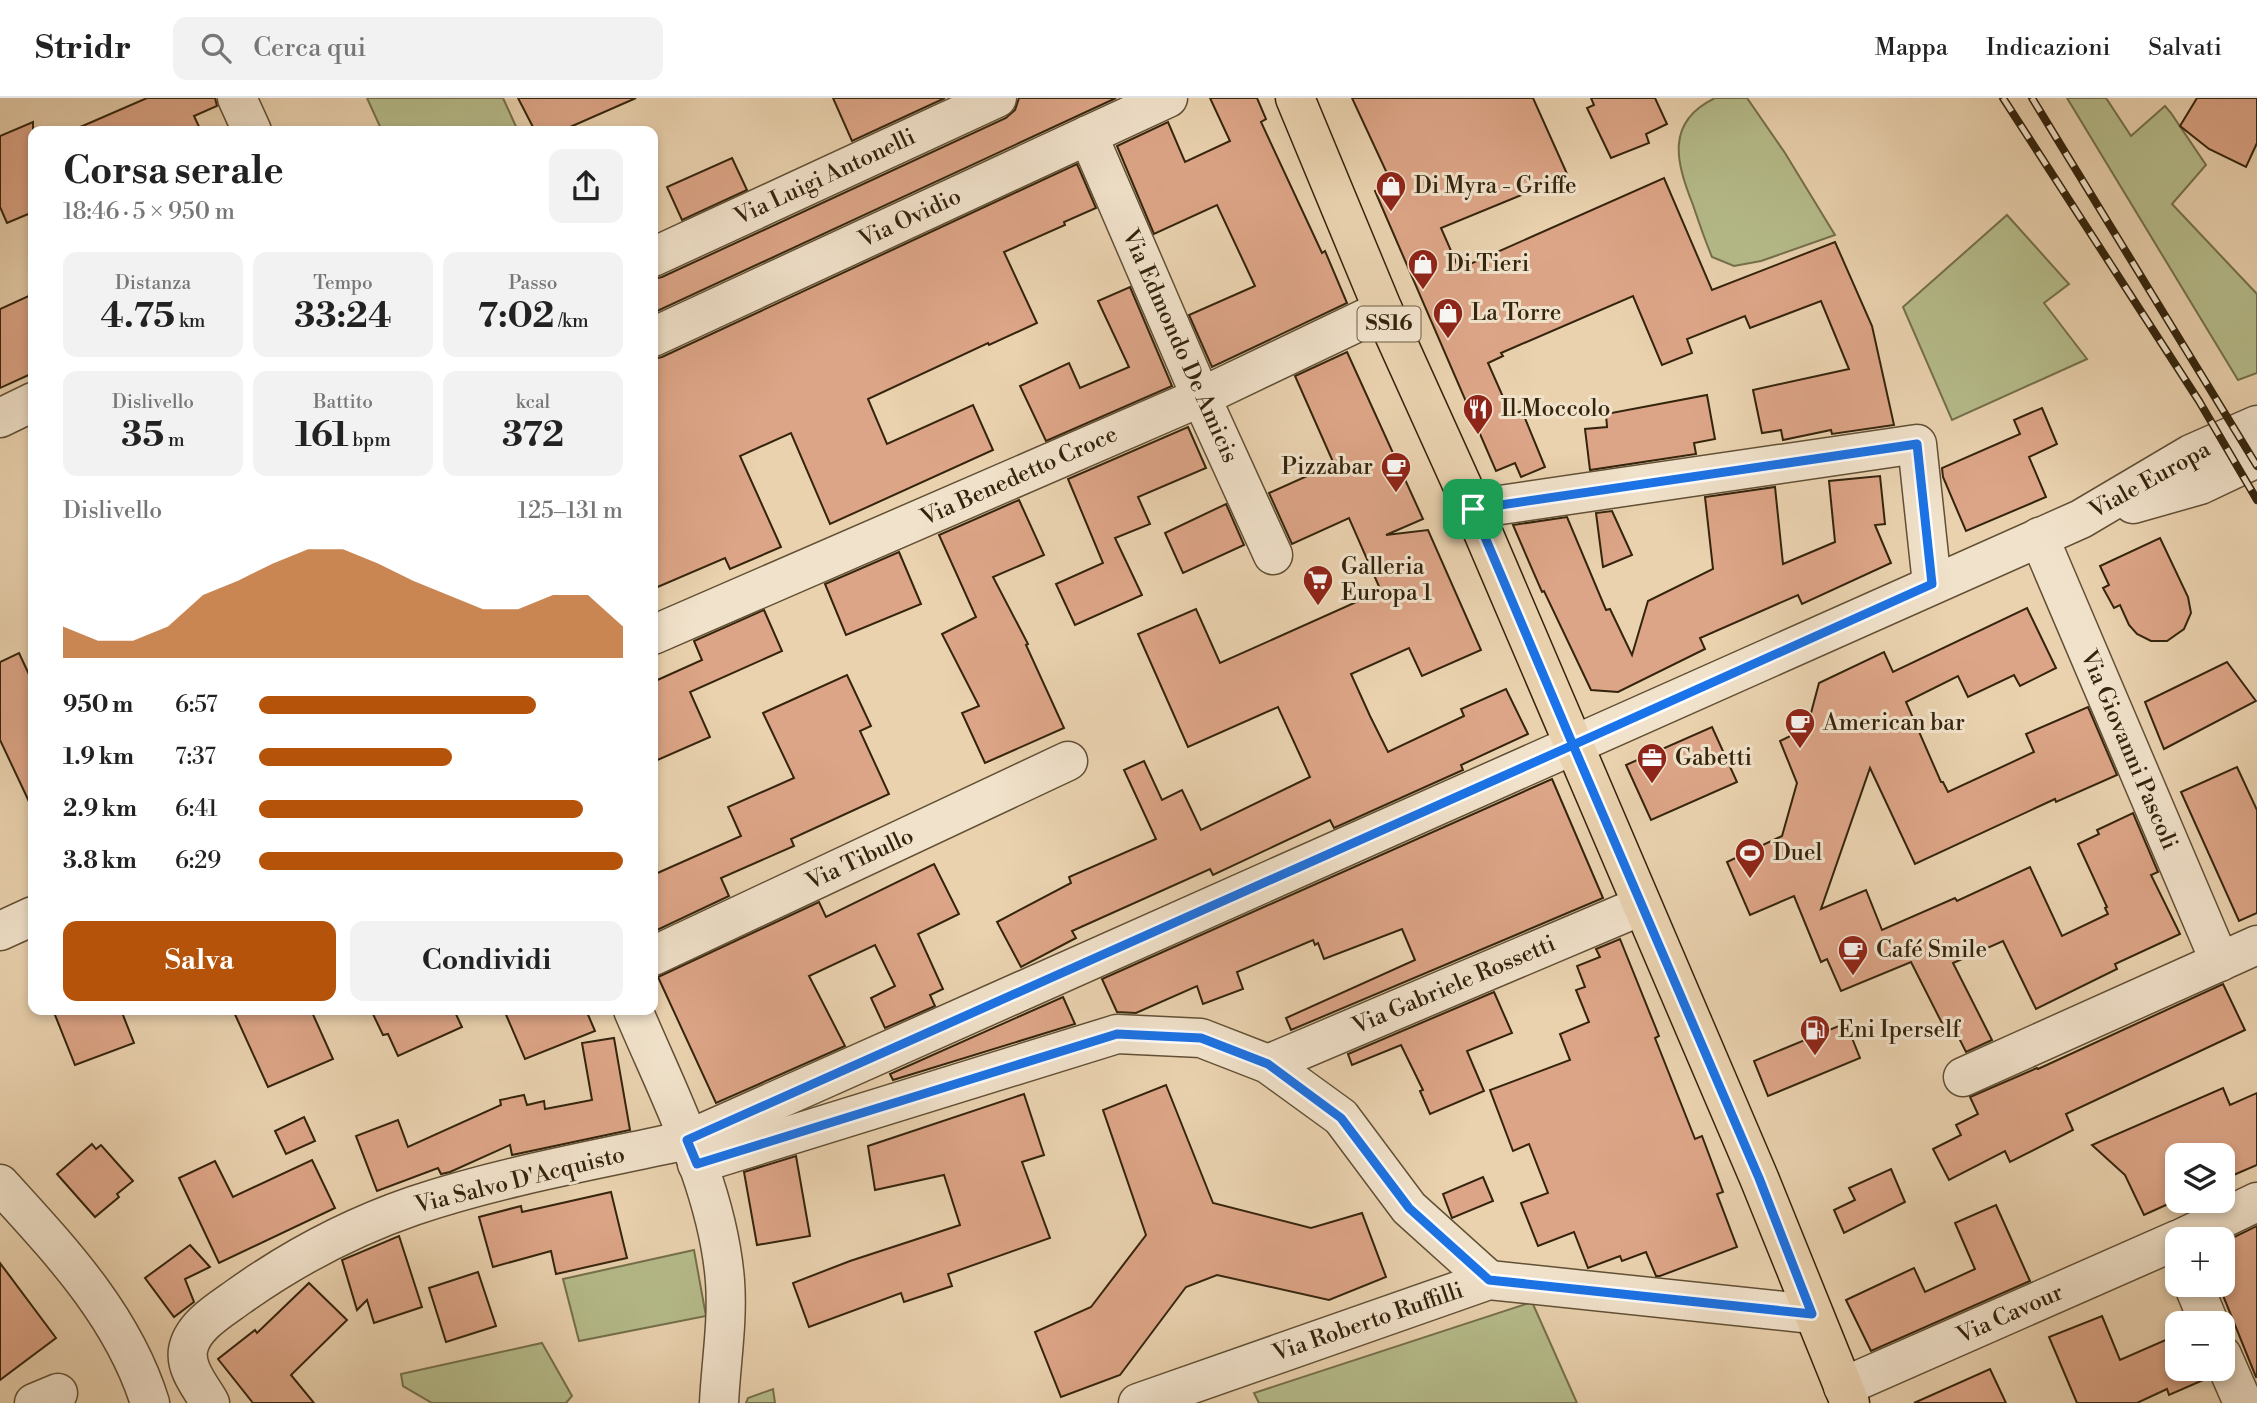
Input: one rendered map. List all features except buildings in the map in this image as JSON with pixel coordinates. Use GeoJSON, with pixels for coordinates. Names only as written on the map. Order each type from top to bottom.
{"type":"FeatureCollection","features":[{"type":"Feature","properties":{"kind":"main road","name":"SS16"},"geometry":{"type":"LineString","coordinates":[[1295,98],[1383,310],[1473,509],[1759,1178],[1847,1395]]}},
{"type":"Feature","properties":{"kind":"street"},"geometry":{"type":"LineString","coordinates":[[237,98],[250,126]]}},
{"type":"Feature","properties":{"kind":"street","name":"Via Luigi Antonelli"},"geometry":{"type":"LineString","coordinates":[[658,255],[997,98]]}},
{"type":"Feature","properties":{"kind":"street","name":"Via Ovidio"},"geometry":{"type":"LineString","coordinates":[[658,335],[1168,98]]}},
{"type":"Feature","properties":{"kind":"street","name":"Via Edmondo De Amicis"},"geometry":{"type":"LineString","coordinates":[[1088,135],[1201,397],[1273,555]]}},
{"type":"Feature","properties":{"kind":"street","name":"Via Benedetto Croce"},"geometry":{"type":"LineString","coordinates":[[658,633],[1201,397],[1383,310]]}},
{"type":"Feature","properties":{"kind":"street"},"geometry":{"type":"LineString","coordinates":[[0,418],[28,404]]}},
{"type":"Feature","properties":{"kind":"street","name":"Viale Europa"},"geometry":{"type":"LineString","coordinates":[[2081,519],[2191,454],[2257,425]]}},
{"type":"Feature","properties":{"kind":"street"},"geometry":{"type":"LineString","coordinates":[[1473,509],[1917,444],[1932,584]]}},
{"type":"Feature","properties":{"kind":"street","name":"Viale Europa"},"geometry":{"type":"LineString","coordinates":[[692,1152],[1573,745],[1932,584],[2081,519],[2200,485],[2257,458]]}},
{"type":"Feature","properties":{"kind":"street","name":"Via Giovanni Pascoli"},"geometry":{"type":"LineString","coordinates":[[2039,537],[2221,962]]}},
{"type":"Feature","properties":{"kind":"street","name":"Via Tibullo"},"geometry":{"type":"LineString","coordinates":[[658,954],[1068,761]]}},
{"type":"Feature","properties":{"kind":"street","name":"Via Gabriele Rossetti"},"geometry":{"type":"LineString","coordinates":[[1268,1064],[1641,906]]}},
{"type":"Feature","properties":{"kind":"street"},"geometry":{"type":"LineString","coordinates":[[0,931],[28,918]]}},
{"type":"Feature","properties":{"kind":"street"},"geometry":{"type":"LineString","coordinates":[[1963,1077],[2257,945]]}},
{"type":"Feature","properties":{"kind":"street"},"geometry":{"type":"LineString","coordinates":[[635,1015],[692,1152],[717,1224],[725,1277],[726,1318],[719,1403]]}},
{"type":"Feature","properties":{"kind":"street"},"geometry":{"type":"LineString","coordinates":[[692,1152],[1117,1034],[1201,1038],[1268,1064],[1341,1118],[1409,1208],[1489,1280]]}},
{"type":"Feature","properties":{"kind":"street","name":"Via Salvo D'Acquisto"},"geometry":{"type":"LineString","coordinates":[[210,1403],[190,1370],[188,1350],[198,1330],[246,1292],[328,1243],[410,1207],[477,1187],[692,1152]]}},
{"type":"Feature","properties":{"kind":"street"},"geometry":{"type":"LineString","coordinates":[[0,1184],[76,1270],[122,1338],[142,1379],[150,1403]]}},
{"type":"Feature","properties":{"kind":"street","name":"Via Cavour"},"geometry":{"type":"LineString","coordinates":[[2207,1227],[2257,1202]]}},
{"type":"Feature","properties":{"kind":"street","name":"Via Cavour"},"geometry":{"type":"LineString","coordinates":[[1847,1395],[2165,1248]]}},
{"type":"Feature","properties":{"kind":"street","name":"Via Roberto Ruffilli"},"geometry":{"type":"LineString","coordinates":[[1138,1403],[1489,1280],[1812,1314]]}},
{"type":"Feature","properties":{"kind":"street"},"geometry":{"type":"LineString","coordinates":[[691,1403],[726,1318]]}},
{"type":"Feature","properties":{"kind":"street"},"geometry":{"type":"LineString","coordinates":[[122,1338],[123,1403]]}},
{"type":"Feature","properties":{"kind":"street"},"geometry":{"type":"LineString","coordinates":[[2233,1381],[2243,1403]]}},
{"type":"Feature","properties":{"kind":"green space"},"geometry":{"type":"Polygon","coordinates":[[[367,98],[503,98],[516,126],[380,126],[367,98]]]}},
{"type":"Feature","properties":{"kind":"green space"},"geometry":{"type":"Polygon","coordinates":[[[1715,98],[1747,98],[1785,153],[1835,235],[1761,261],[1734,266],[1712,257],[1682,174],[1679,144],[1688,119],[1715,98]]]}},
{"type":"Feature","properties":{"kind":"green space"},"geometry":{"type":"Polygon","coordinates":[[[2067,98],[2106,98],[2131,136],[2165,106],[2171,113],[2206,165],[2172,204],[2257,294],[2257,373],[2238,380],[2067,98]]]}},
{"type":"Feature","properties":{"kind":"green space"},"geometry":{"type":"Polygon","coordinates":[[[2007,215],[2069,284],[2044,303],[2087,359],[1952,420],[1903,307],[2007,215]]]}},
{"type":"Feature","properties":{"kind":"green space"},"geometry":{"type":"Polygon","coordinates":[[[694,1250],[706,1316],[579,1341],[563,1279],[694,1250]]]}},
{"type":"Feature","properties":{"kind":"green space"},"geometry":{"type":"Polygon","coordinates":[[[1532,1302],[1577,1403],[1259,1403],[1254,1393],[1532,1302]]]}},
{"type":"Feature","properties":{"kind":"green space"},"geometry":{"type":"Polygon","coordinates":[[[542,1343],[572,1396],[566,1403],[432,1403],[403,1386],[401,1374],[542,1343]]]}},
{"type":"Feature","properties":{"kind":"green space"},"geometry":{"type":"Polygon","coordinates":[[[773,1389],[775,1403],[746,1403],[748,1398],[773,1389]]]}},
{"type":"Feature","properties":{"kind":"railway"},"geometry":{"type":"LineString","coordinates":[[2003,98],[2199,401],[2257,500]]}},
{"type":"Feature","properties":{"kind":"railway"},"geometry":{"type":"LineString","coordinates":[[2032,98],[2257,466]]}},
{"type":"Feature","properties":{"kind":"place","name":"Di Myra - Griffe"},"geometry":{"type":"Point","coordinates":[1391,213]}},
{"type":"Feature","properties":{"kind":"place","name":"Di Tieri"},"geometry":{"type":"Point","coordinates":[1423,291]}},
{"type":"Feature","properties":{"kind":"place","name":"La Torre"},"geometry":{"type":"Point","coordinates":[1448,340]}},
{"type":"Feature","properties":{"kind":"place","name":"Il Moccolo"},"geometry":{"type":"Point","coordinates":[1478,436]}},
{"type":"Feature","properties":{"kind":"place","name":"Pizzabar"},"geometry":{"type":"Point","coordinates":[1396,494]}},
{"type":"Feature","properties":{"kind":"place","name":"Galleria Europa 1"},"geometry":{"type":"Point","coordinates":[1318,607]}},
{"type":"Feature","properties":{"kind":"place","name":"American bar"},"geometry":{"type":"Point","coordinates":[1800,750]}},
{"type":"Feature","properties":{"kind":"place","name":"Gabetti"},"geometry":{"type":"Point","coordinates":[1652,785]}},
{"type":"Feature","properties":{"kind":"place","name":"Duel"},"geometry":{"type":"Point","coordinates":[1750,880]}},
{"type":"Feature","properties":{"kind":"place","name":"Café Smile"},"geometry":{"type":"Point","coordinates":[1853,977]}},
{"type":"Feature","properties":{"kind":"place","name":"Eni Iperself"},"geometry":{"type":"Point","coordinates":[1815,1057]}},
{"type":"Feature","properties":{"kind":"route"},"geometry":{"type":"LineString","coordinates":[[1473,509],[1573,745],[687,1140],[697,1164],[1117,1034],[1201,1038],[1268,1064],[1341,1118],[1409,1208],[1489,1280],[1812,1314],[1759,1178],[1573,745],[1932,584],[1917,444],[1473,509]]}}]}
